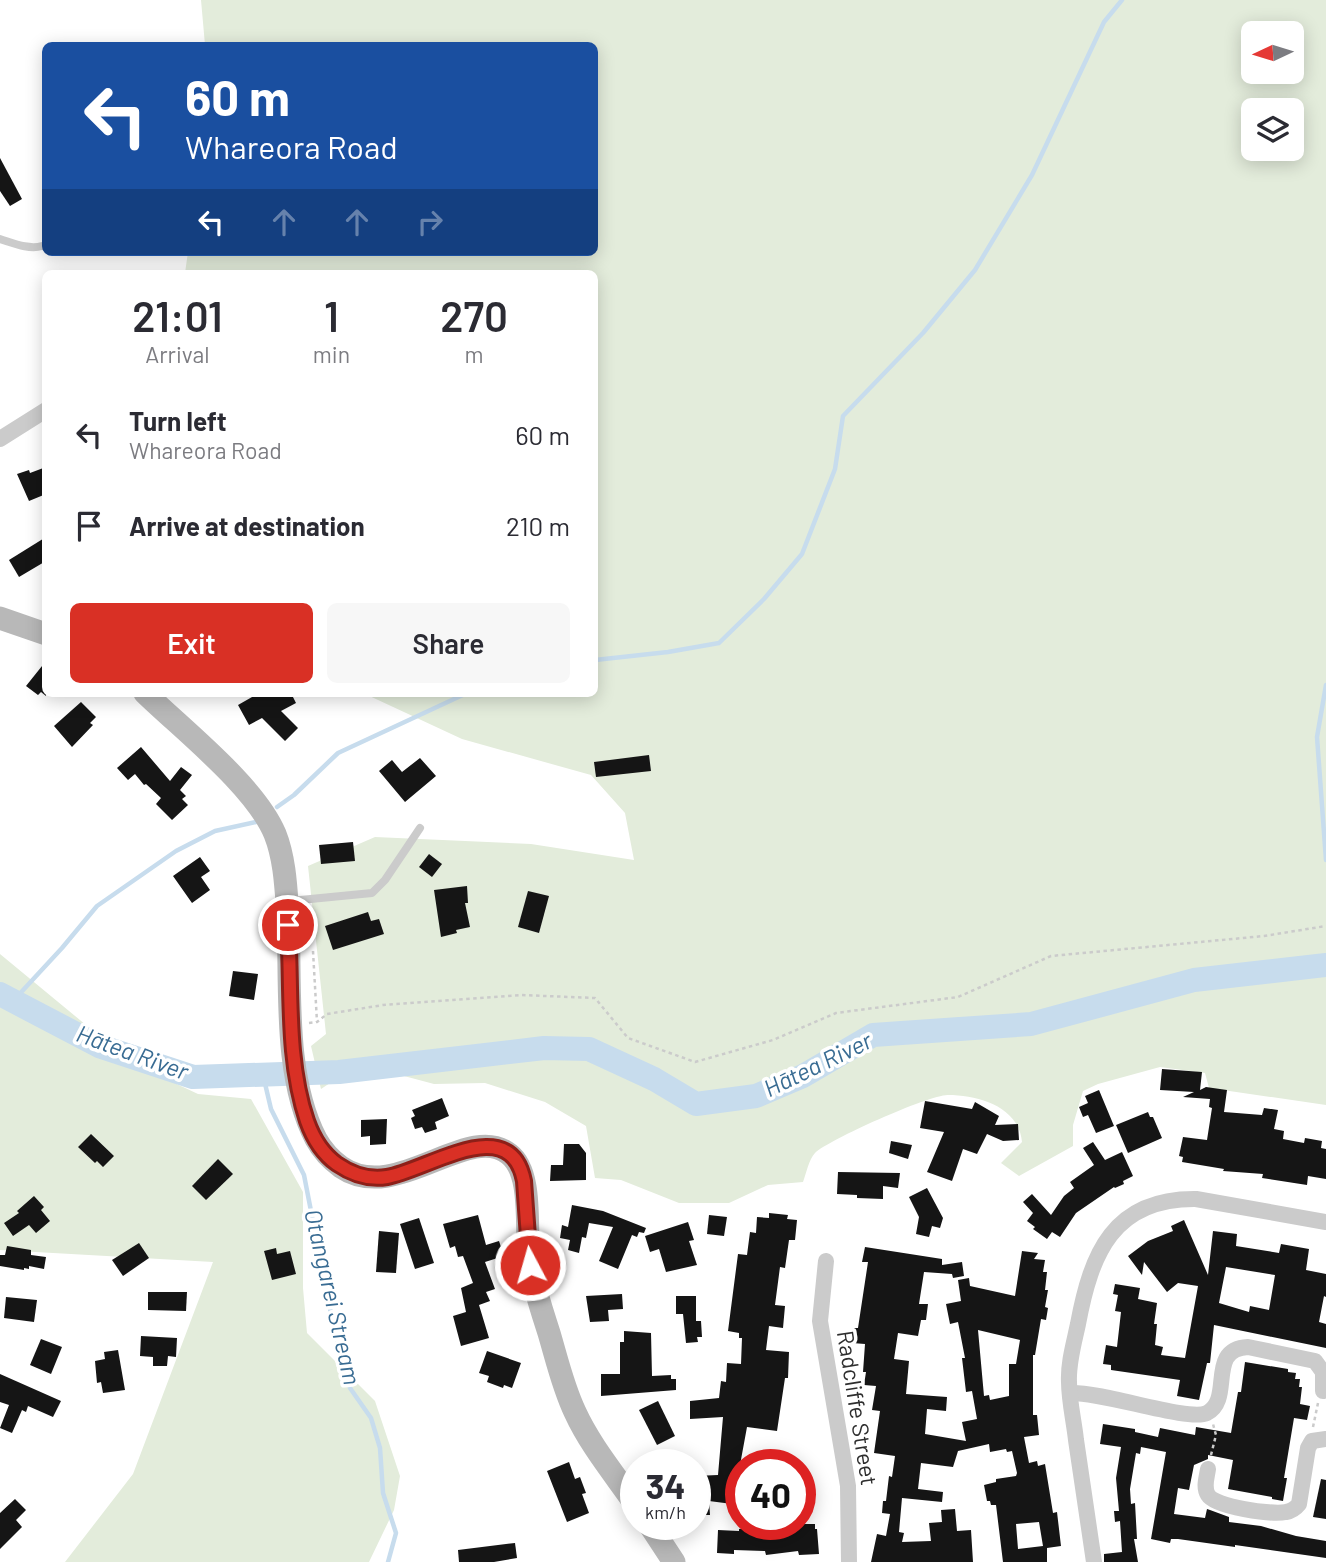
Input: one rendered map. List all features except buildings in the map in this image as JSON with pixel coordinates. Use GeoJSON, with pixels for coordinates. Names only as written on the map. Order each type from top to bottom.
{"type":"FeatureCollection","features":[{"type":"Feature","properties":{"kind":"street"},"geometry":{"type":"LineString","coordinates":[[0,439],[42,413]]}},
{"type":"Feature","properties":{"kind":"street"},"geometry":{"type":"LineString","coordinates":[[0,618],[42,633]]}},
{"type":"Feature","properties":{"kind":"street"},"geometry":{"type":"LineString","coordinates":[[149,697],[236,779],[266,817],[275,835],[287,902],[292,1038],[300,1095],[308,1123],[323,1150],[339,1165],[365,1178],[388,1177],[480,1147],[498,1148],[516,1160],[524,1181],[530,1265],[561,1375],[574,1412],[620,1482]]}},
{"type":"Feature","properties":{"kind":"street"},"geometry":{"type":"LineString","coordinates":[[1094,1562],[1070,1394],[1070,1361],[1090,1269],[1108,1237],[1132,1215],[1159,1203],[1182,1198],[1326,1222]]}},
{"type":"Feature","properties":{"kind":"street","name":"Radcliffe Street"},"geometry":{"type":"LineString","coordinates":[[826,1261],[820,1321],[848,1486],[849,1562]]}},
{"type":"Feature","properties":{"kind":"street"},"geometry":{"type":"LineString","coordinates":[[1070,1394],[1084,1392],[1195,1415],[1210,1411],[1217,1402],[1224,1362],[1229,1354],[1240,1347],[1315,1361],[1323,1372],[1323,1391]]}},
{"type":"Feature","properties":{"kind":"street"},"geometry":{"type":"LineString","coordinates":[[1208,1469],[1205,1487],[1216,1503],[1272,1513],[1289,1512],[1299,1504],[1308,1448],[1319,1440]]}},
{"type":"Feature","properties":{"kind":"street"},"geometry":{"type":"LineString","coordinates":[[660,1540],[674,1562]]}},
{"type":"Feature","properties":{"kind":"lane"},"geometry":{"type":"LineString","coordinates":[[0,239],[36,248],[42,246]]}},
{"type":"Feature","properties":{"kind":"lane"},"geometry":{"type":"LineString","coordinates":[[287,902],[372,893],[385,880],[420,828]]}},
{"type":"Feature","properties":{"kind":"path"},"geometry":{"type":"LineString","coordinates":[[312,1023],[327,1014],[383,1005],[521,995],[595,998],[628,1038],[695,1062],[773,1040],[836,1013],[958,998],[1051,956],[1264,936],[1326,926]]}},
{"type":"Feature","properties":{"kind":"path"},"geometry":{"type":"LineString","coordinates":[[313,951],[317,1022]]}},
{"type":"Feature","properties":{"kind":"path"},"geometry":{"type":"LineString","coordinates":[[1319,1440],[1315,1419],[1323,1391]]}},
{"type":"Feature","properties":{"kind":"path"},"geometry":{"type":"LineString","coordinates":[[1208,1469],[1216,1435],[1210,1411]]}},
{"type":"Feature","properties":{"kind":"green space"},"geometry":{"type":"Polygon","coordinates":[[[201,0],[1326,0],[1326,1105],[1209,1088],[1205,1073],[1160,1067],[1098,1084],[1083,1091],[1073,1125],[1073,1146],[1019,1176],[1001,1163],[1022,1142],[1014,1120],[996,1105],[972,1097],[948,1095],[902,1109],[824,1147],[813,1156],[803,1182],[768,1185],[729,1203],[679,1203],[621,1180],[595,1178],[586,1126],[545,1102],[485,1083],[434,1084],[404,1076],[330,1083],[321,1089],[311,1046],[326,1034],[308,866],[375,837],[531,844],[634,860],[625,813],[591,775],[462,739],[372,697],[598,697],[598,270],[185,270],[187,256],[598,256],[598,42],[205,42],[201,0]]]}},
{"type":"Feature","properties":{"kind":"green space"},"geometry":{"type":"Polygon","coordinates":[[[0,954],[132,1063],[198,1094],[251,1099],[303,1192],[303,1288],[307,1333],[375,1401],[400,1476],[394,1510],[369,1562],[65,1562],[133,1474],[213,1262],[0,1250],[0,954]]]}},
{"type":"Feature","properties":{"kind":"waterway"},"geometry":{"type":"LineString","coordinates":[[598,660],[719,643],[764,599],[802,554],[835,469],[843,416],[923,333],[975,270],[1032,175],[1104,22],[1122,0]]}},
{"type":"Feature","properties":{"kind":"waterway"},"geometry":{"type":"LineString","coordinates":[[1326,685],[1317,737],[1326,860]]}},
{"type":"Feature","properties":{"kind":"waterway"},"geometry":{"type":"LineString","coordinates":[[277,807],[294,795],[338,753],[458,697]]}},
{"type":"Feature","properties":{"kind":"waterway"},"geometry":{"type":"LineString","coordinates":[[13,1001],[97,906],[176,851],[215,831],[256,822]]}},
{"type":"Feature","properties":{"kind":"waterway","name":"Hātea River"},"geometry":{"type":"LineString","coordinates":[[0,994],[99,1046],[193,1077],[339,1072],[544,1048],[589,1049],[654,1079],[696,1104],[756,1096],[803,1076],[873,1035],[1031,1024],[1194,980],[1326,965]]}},
{"type":"Feature","properties":{"kind":"waterway","name":"Otangarei Stream"},"geometry":{"type":"LineString","coordinates":[[263,1075],[271,1109],[304,1175],[332,1319],[350,1388],[371,1418],[380,1448],[383,1493],[396,1533],[388,1562]]}},
{"type":"Feature","properties":{"kind":"route"},"geometry":{"type":"LineString","coordinates":[[288,925],[292,1038],[300,1095],[317,1142],[330,1159],[349,1172],[365,1178],[388,1177],[480,1147],[498,1148],[507,1152],[522,1170],[530,1265]]}}]}
